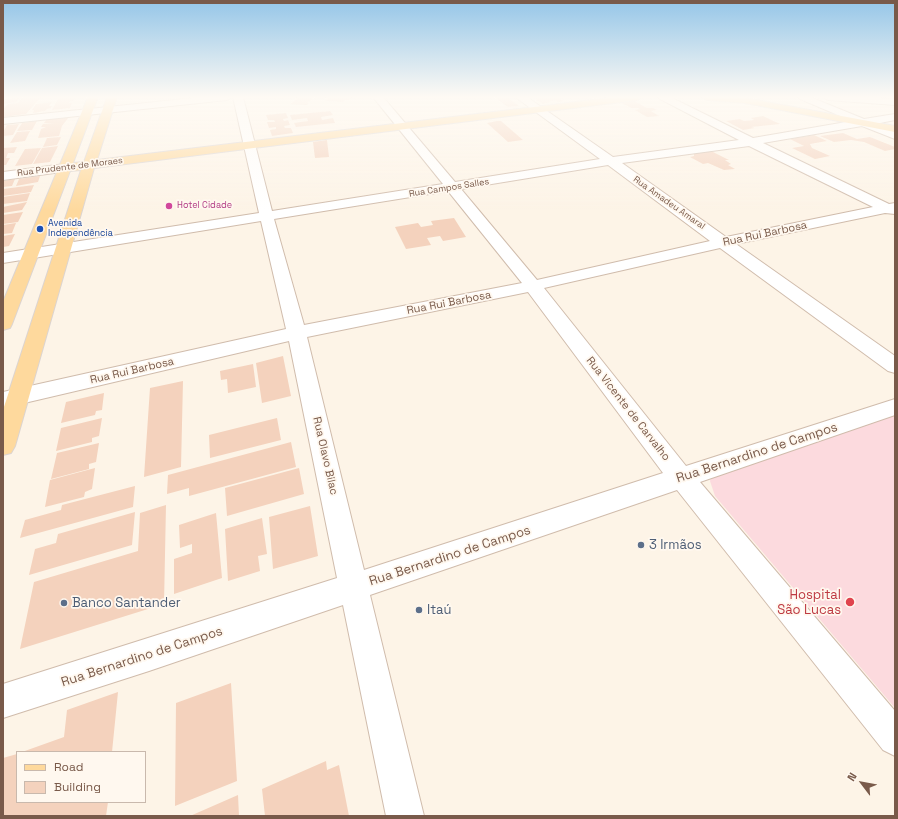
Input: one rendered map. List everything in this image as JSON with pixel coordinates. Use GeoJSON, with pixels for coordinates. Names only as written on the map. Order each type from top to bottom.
{"type":"FeatureCollection","features":[{"type":"Feature","properties":{"kind":"main road"},"geometry":{"type":"LineString","coordinates":[[3,324],[79,135]]}},
{"type":"Feature","properties":{"kind":"main road"},"geometry":{"type":"LineString","coordinates":[[3,446],[10,398],[64,248],[99,135]]}},
{"type":"Feature","properties":{"kind":"main road","name":"Rua Prudente de Moraes"},"geometry":{"type":"LineString","coordinates":[[65,168],[324,135]]}},
{"type":"Feature","properties":{"kind":"street","name":"Rua Olavo Bilac"},"geometry":{"type":"LineString","coordinates":[[246,135],[296,333],[405,816]]}},
{"type":"Feature","properties":{"kind":"street","name":"Rua Vicente de Carvalho"},"geometry":{"type":"LineString","coordinates":[[410,135],[446,180],[454,187],[682,478],[895,738]]}},
{"type":"Feature","properties":{"kind":"street","name":"Rua Amadeu Amaral"},"geometry":{"type":"LineString","coordinates":[[575,135],[895,366]]}},
{"type":"Feature","properties":{"kind":"street"},"geometry":{"type":"LineString","coordinates":[[738,135],[893,209]]}},
{"type":"Feature","properties":{"kind":"street","name":"Rua Campos Salles"},"geometry":{"type":"LineString","coordinates":[[3,258],[789,135]]}},
{"type":"Feature","properties":{"kind":"street","name":"Rua Prudente de Moraes"},"geometry":{"type":"LineString","coordinates":[[3,176],[65,168]]}},
{"type":"Feature","properties":{"kind":"street","name":"Rua Rui Barbosa"},"geometry":{"type":"LineString","coordinates":[[10,398],[296,333],[532,286],[724,242],[893,209]]}},
{"type":"Feature","properties":{"kind":"street","name":"Rua Bernardino de Campos"},"geometry":{"type":"LineString","coordinates":[[3,701],[149,655],[895,407]]}},
{"type":"Feature","properties":{"kind":"shaded area","name":"Hospital São Lucas"},"geometry":{"type":"Polygon","coordinates":[[[895,411],[895,708],[715,496],[710,481],[712,475],[895,411]]]}},
{"type":"Feature","properties":{"kind":"building"},"geometry":{"type":"Polygon","coordinates":[[[15,135],[28,135],[25,141],[10,143],[15,135]]]}},
{"type":"Feature","properties":{"kind":"building"},"geometry":{"type":"Polygon","coordinates":[[[39,135],[59,135],[59,136],[38,138],[39,135]]]}},
{"type":"Feature","properties":{"kind":"building"},"geometry":{"type":"Polygon","coordinates":[[[501,135],[517,135],[523,140],[508,142],[501,135]]]}},
{"type":"Feature","properties":{"kind":"building"},"geometry":{"type":"Polygon","coordinates":[[[814,135],[827,141],[810,144],[812,148],[830,156],[815,159],[792,148],[804,146],[790,139],[814,135]]]}},
{"type":"Feature","properties":{"kind":"building"},"geometry":{"type":"Polygon","coordinates":[[[848,135],[857,139],[870,137],[895,147],[895,149],[885,151],[864,142],[851,140],[834,142],[820,136],[848,135]]]}},
{"type":"Feature","properties":{"kind":"building"},"geometry":{"type":"Polygon","coordinates":[[[61,137],[57,145],[43,147],[47,138],[61,137]]]}},
{"type":"Feature","properties":{"kind":"building"},"geometry":{"type":"Polygon","coordinates":[[[327,140],[329,157],[315,158],[313,142],[327,140]]]}},
{"type":"Feature","properties":{"kind":"building"},"geometry":{"type":"Polygon","coordinates":[[[58,146],[50,162],[33,164],[42,148],[58,146]]]}},
{"type":"Feature","properties":{"kind":"building"},"geometry":{"type":"Polygon","coordinates":[[[17,147],[14,153],[8,153],[6,158],[10,158],[6,165],[3,165],[3,148],[17,147]]]}},
{"type":"Feature","properties":{"kind":"building"},"geometry":{"type":"Polygon","coordinates":[[[41,148],[32,164],[15,166],[25,149],[41,148]]]}},
{"type":"Feature","properties":{"kind":"building"},"geometry":{"type":"Polygon","coordinates":[[[701,151],[713,152],[729,160],[725,160],[731,164],[728,165],[735,169],[724,170],[708,163],[703,164],[690,157],[694,156],[694,153],[703,153],[701,151]]]}},
{"type":"Feature","properties":{"kind":"building"},"geometry":{"type":"Polygon","coordinates":[[[40,176],[38,182],[16,186],[19,179],[40,176]]]}},
{"type":"Feature","properties":{"kind":"building"},"geometry":{"type":"Polygon","coordinates":[[[15,179],[12,186],[3,187],[3,181],[15,179]]]}},
{"type":"Feature","properties":{"kind":"building"},"geometry":{"type":"Polygon","coordinates":[[[34,185],[31,192],[3,196],[3,189],[34,185]]]}},
{"type":"Feature","properties":{"kind":"building"},"geometry":{"type":"Polygon","coordinates":[[[30,193],[27,201],[3,204],[3,197],[30,193]]]}},
{"type":"Feature","properties":{"kind":"building"},"geometry":{"type":"Polygon","coordinates":[[[27,202],[22,210],[3,213],[3,207],[27,202]]]}},
{"type":"Feature","properties":{"kind":"building"},"geometry":{"type":"Polygon","coordinates":[[[23,212],[18,222],[3,224],[3,215],[23,212]]]}},
{"type":"Feature","properties":{"kind":"building"},"geometry":{"type":"Polygon","coordinates":[[[454,218],[466,237],[443,241],[440,236],[427,238],[431,245],[406,249],[395,227],[418,223],[421,227],[433,225],[431,221],[454,218]]]}},
{"type":"Feature","properties":{"kind":"building"},"geometry":{"type":"Polygon","coordinates":[[[16,223],[12,233],[3,234],[3,225],[16,223]]]}},
{"type":"Feature","properties":{"kind":"building"},"geometry":{"type":"Polygon","coordinates":[[[15,234],[9,246],[3,247],[3,236],[15,234]]]}},
{"type":"Feature","properties":{"kind":"building"},"geometry":{"type":"Polygon","coordinates":[[[283,356],[291,396],[262,403],[256,363],[283,356]]]}},
{"type":"Feature","properties":{"kind":"building"},"geometry":{"type":"Polygon","coordinates":[[[253,364],[256,387],[228,393],[227,379],[221,380],[220,371],[253,364]]]}},
{"type":"Feature","properties":{"kind":"building"},"geometry":{"type":"Polygon","coordinates":[[[183,381],[181,467],[144,477],[150,388],[183,381]]]}},
{"type":"Feature","properties":{"kind":"building"},"geometry":{"type":"Polygon","coordinates":[[[104,393],[102,410],[96,411],[95,415],[61,423],[66,402],[104,393]]]}},
{"type":"Feature","properties":{"kind":"building"},"geometry":{"type":"Polygon","coordinates":[[[102,418],[99,436],[92,438],[92,442],[56,451],[61,428],[102,418]]]}},
{"type":"Feature","properties":{"kind":"building"},"geometry":{"type":"Polygon","coordinates":[[[277,418],[281,440],[210,458],[209,435],[277,418]]]}},
{"type":"Feature","properties":{"kind":"building"},"geometry":{"type":"Polygon","coordinates":[[[291,442],[296,467],[189,496],[189,488],[167,494],[168,475],[291,442]]]}},
{"type":"Feature","properties":{"kind":"building"},"geometry":{"type":"Polygon","coordinates":[[[99,443],[96,462],[89,464],[89,469],[51,479],[57,453],[99,443]]]}},
{"type":"Feature","properties":{"kind":"building"},"geometry":{"type":"Polygon","coordinates":[[[95,468],[92,489],[85,492],[84,497],[45,507],[50,480],[95,468]]]}},
{"type":"Feature","properties":{"kind":"building"},"geometry":{"type":"Polygon","coordinates":[[[299,468],[304,494],[227,516],[225,488],[299,468]]]}},
{"type":"Feature","properties":{"kind":"building"},"geometry":{"type":"Polygon","coordinates":[[[135,486],[133,507],[20,538],[25,520],[61,510],[62,505],[135,486]]]}},
{"type":"Feature","properties":{"kind":"building"},"geometry":{"type":"Polygon","coordinates":[[[166,505],[164,604],[20,649],[34,582],[138,551],[140,513],[166,505]]]}},
{"type":"Feature","properties":{"kind":"building"},"geometry":{"type":"Polygon","coordinates":[[[310,506],[318,556],[273,569],[269,517],[310,506]]]}},
{"type":"Feature","properties":{"kind":"building"},"geometry":{"type":"Polygon","coordinates":[[[135,512],[132,545],[29,575],[35,549],[56,543],[58,534],[135,512]]]}},
{"type":"Feature","properties":{"kind":"building"},"geometry":{"type":"Polygon","coordinates":[[[216,513],[222,578],[174,594],[174,559],[192,553],[192,544],[180,548],[179,525],[216,513]]]}},
{"type":"Feature","properties":{"kind":"building"},"geometry":{"type":"Polygon","coordinates":[[[262,518],[267,554],[258,556],[260,571],[228,581],[225,529],[262,518]]]}},
{"type":"Feature","properties":{"kind":"building"},"geometry":{"type":"Polygon","coordinates":[[[231,683],[237,781],[175,806],[176,703],[231,683]]]}},
{"type":"Feature","properties":{"kind":"building"},"geometry":{"type":"Polygon","coordinates":[[[118,692],[112,751],[25,751],[64,737],[67,710],[118,692]]]}},
{"type":"Feature","properties":{"kind":"building"},"geometry":{"type":"Polygon","coordinates":[[[16,754],[16,803],[108,803],[106,816],[3,816],[3,758],[16,754]]]}},
{"type":"Feature","properties":{"kind":"building"},"geometry":{"type":"Polygon","coordinates":[[[326,761],[327,770],[339,765],[349,816],[265,816],[262,789],[326,761]]]}},
{"type":"Feature","properties":{"kind":"building"},"geometry":{"type":"Polygon","coordinates":[[[238,795],[239,816],[190,816],[238,795]]]}},
{"type":"Feature","properties":{"kind":"place","name":"Hotel Cidade"},"geometry":{"type":"Point","coordinates":[169,206]}},
{"type":"Feature","properties":{"kind":"place","name":"Avenida Independência"},"geometry":{"type":"Point","coordinates":[40,229]}},
{"type":"Feature","properties":{"kind":"place","name":"3 Irmãos"},"geometry":{"type":"Point","coordinates":[641,545]}},
{"type":"Feature","properties":{"kind":"place","name":"Hospital São Lucas"},"geometry":{"type":"Point","coordinates":[850,602]}},
{"type":"Feature","properties":{"kind":"place","name":"Banco Santander"},"geometry":{"type":"Point","coordinates":[64,603]}},
{"type":"Feature","properties":{"kind":"place","name":"Itaú"},"geometry":{"type":"Point","coordinates":[419,610]}}]}
